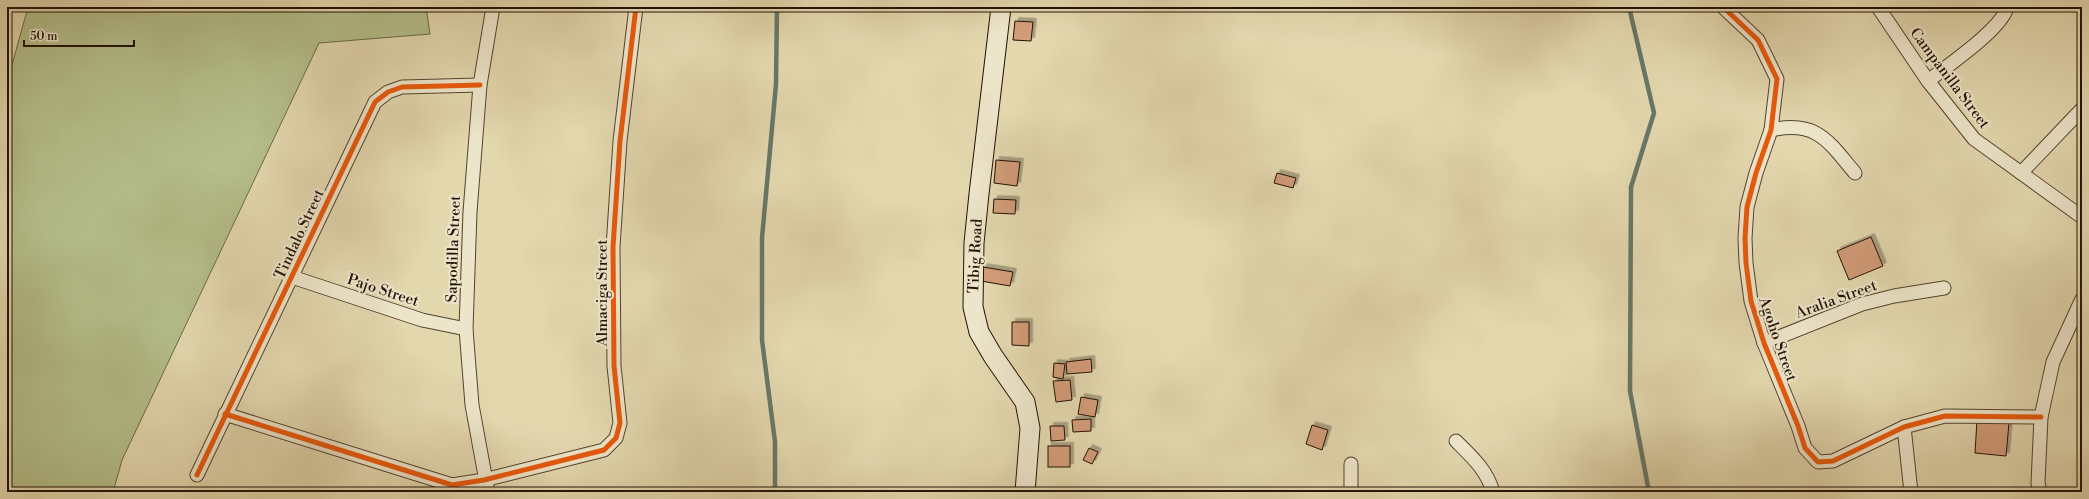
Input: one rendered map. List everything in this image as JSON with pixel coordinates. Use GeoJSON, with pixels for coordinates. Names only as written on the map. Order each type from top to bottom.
{"type":"FeatureCollection","features":[{"type":"Feature","properties":{"kind":"main road","name":"Tibig Road"},"geometry":{"type":"LineString","coordinates":[[1001,7],[974,243],[973,307],[979,332],[992,356],[1025,402],[1030,428],[1025,492]]}},
{"type":"Feature","properties":{"kind":"street","name":"Sapodilla Street"},"geometry":{"type":"LineString","coordinates":[[486,486],[472,406],[466,329],[470,212],[480,85],[493,7]]}},
{"type":"Feature","properties":{"kind":"street","name":"Almaciga Street"},"geometry":{"type":"LineString","coordinates":[[225,414],[452,485],[486,486],[604,450],[616,438],[620,423],[614,366],[613,247],[620,141],[636,7]]}},
{"type":"Feature","properties":{"kind":"street","name":"Agoho Street"},"geometry":{"type":"LineString","coordinates":[[1723,7],[1758,40],[1777,79],[1771,130],[1756,173],[1747,207],[1745,238],[1751,301],[1764,343],[1798,426],[1805,448],[1818,462],[1833,461],[1904,427],[1945,416],[2041,417]]}},
{"type":"Feature","properties":{"kind":"street","name":"Campanilla Street"},"geometry":{"type":"LineString","coordinates":[[1878,7],[1928,81],[1974,139],[2082,217]]}},
{"type":"Feature","properties":{"kind":"street"},"geometry":{"type":"LineString","coordinates":[[1928,81],[1985,36],[2005,15],[2007,7]]}},
{"type":"Feature","properties":{"kind":"street","name":"Tindalo Street"},"geometry":{"type":"LineString","coordinates":[[197,475],[375,102],[388,92],[402,88],[480,85]]}},
{"type":"Feature","properties":{"kind":"street"},"geometry":{"type":"LineString","coordinates":[[2022,173],[2082,109]]}},
{"type":"Feature","properties":{"kind":"street"},"geometry":{"type":"LineString","coordinates":[[1771,130],[1788,126],[1807,128],[1828,141],[1855,173]]}},
{"type":"Feature","properties":{"kind":"street","name":"Pajo Street"},"geometry":{"type":"LineString","coordinates":[[292,277],[422,320],[466,329]]}},
{"type":"Feature","properties":{"kind":"street","name":"Aralia Street"},"geometry":{"type":"LineString","coordinates":[[1764,343],[1862,304],[1894,296],[1944,288]]}},
{"type":"Feature","properties":{"kind":"street"},"geometry":{"type":"LineString","coordinates":[[2040,492],[2038,483],[2041,417],[2053,362],[2082,299]]}},
{"type":"Feature","properties":{"kind":"street"},"geometry":{"type":"LineString","coordinates":[[1904,427],[1911,492]]}},
{"type":"Feature","properties":{"kind":"street"},"geometry":{"type":"LineString","coordinates":[[1456,441],[1479,464],[1490,481],[1493,492]]}},
{"type":"Feature","properties":{"kind":"street"},"geometry":{"type":"LineString","coordinates":[[1350,492],[1351,464]]}},
{"type":"Feature","properties":{"kind":"green space"},"geometry":{"type":"Polygon","coordinates":[[[28,7],[426,7],[430,34],[319,43],[122,460],[113,492],[7,492],[7,83],[28,7]]]}},
{"type":"Feature","properties":{"kind":"building"},"geometry":{"type":"Polygon","coordinates":[[[1803,7],[1813,7],[1806,12],[1803,7]]]}},
{"type":"Feature","properties":{"kind":"building"},"geometry":{"type":"Polygon","coordinates":[[[1015,21],[1033,22],[1031,41],[1013,40],[1015,21]]]}},
{"type":"Feature","properties":{"kind":"building"},"geometry":{"type":"Polygon","coordinates":[[[996,160],[1020,162],[1017,186],[994,183],[996,160]]]}},
{"type":"Feature","properties":{"kind":"building"},"geometry":{"type":"Polygon","coordinates":[[[1277,173],[1296,178],[1293,188],[1274,183],[1277,173]]]}},
{"type":"Feature","properties":{"kind":"building"},"geometry":{"type":"Polygon","coordinates":[[[994,199],[1016,200],[1015,214],[993,213],[994,199]]]}},
{"type":"Feature","properties":{"kind":"building"},"geometry":{"type":"Polygon","coordinates":[[[1871,237],[1883,266],[1849,280],[1837,251],[1871,237]]]}},
{"type":"Feature","properties":{"kind":"building"},"geometry":{"type":"Polygon","coordinates":[[[983,267],[1013,272],[1010,286],[981,281],[983,267]]]}},
{"type":"Feature","properties":{"kind":"building"},"geometry":{"type":"Polygon","coordinates":[[[1012,322],[1029,322],[1029,346],[1012,345],[1012,322]]]}},
{"type":"Feature","properties":{"kind":"building"},"geometry":{"type":"Polygon","coordinates":[[[1091,359],[1092,372],[1067,374],[1066,362],[1091,359]]]}},
{"type":"Feature","properties":{"kind":"building"},"geometry":{"type":"Polygon","coordinates":[[[1054,363],[1065,364],[1063,379],[1053,377],[1054,363]]]}},
{"type":"Feature","properties":{"kind":"building"},"geometry":{"type":"Polygon","coordinates":[[[1070,380],[1072,400],[1056,402],[1053,381],[1070,380]]]}},
{"type":"Feature","properties":{"kind":"building"},"geometry":{"type":"Polygon","coordinates":[[[1081,397],[1098,400],[1095,417],[1078,414],[1081,397]]]}},
{"type":"Feature","properties":{"kind":"building"},"geometry":{"type":"Polygon","coordinates":[[[1091,419],[1091,431],[1073,432],[1072,420],[1091,419]]]}},
{"type":"Feature","properties":{"kind":"building"},"geometry":{"type":"Polygon","coordinates":[[[1977,420],[2009,423],[2006,456],[1975,453],[1977,420]]]}},
{"type":"Feature","properties":{"kind":"building"},"geometry":{"type":"Polygon","coordinates":[[[1312,425],[1328,430],[1322,450],[1306,444],[1312,425]]]}},
{"type":"Feature","properties":{"kind":"building"},"geometry":{"type":"Polygon","coordinates":[[[1050,426],[1064,426],[1065,440],[1051,441],[1050,426]]]}},
{"type":"Feature","properties":{"kind":"building"},"geometry":{"type":"Polygon","coordinates":[[[1048,446],[1070,446],[1070,467],[1048,467],[1048,446]]]}},
{"type":"Feature","properties":{"kind":"building"},"geometry":{"type":"Polygon","coordinates":[[[1089,448],[1098,452],[1092,464],[1083,460],[1089,448]]]}},
{"type":"Feature","properties":{"kind":"waterway"},"geometry":{"type":"LineString","coordinates":[[775,492],[775,442],[762,340],[762,238],[776,84],[777,7]]}},
{"type":"Feature","properties":{"kind":"waterway"},"geometry":{"type":"LineString","coordinates":[[1629,7],[1654,113],[1631,187],[1630,391],[1649,492]]}},
{"type":"Feature","properties":{"kind":"cycle path"},"geometry":{"type":"LineString","coordinates":[[225,414],[452,485],[484,480],[604,450],[616,438],[620,423],[614,366],[613,247],[620,141],[636,7]]}},
{"type":"Feature","properties":{"kind":"cycle path"},"geometry":{"type":"LineString","coordinates":[[1723,7],[1758,40],[1777,79],[1771,130],[1756,173],[1747,207],[1745,238],[1746,263],[1751,301],[1764,343],[1798,426],[1805,448],[1818,462],[1833,461],[1904,427],[1945,416],[2041,417]]}},
{"type":"Feature","properties":{"kind":"cycle path"},"geometry":{"type":"LineString","coordinates":[[197,475],[375,102],[388,92],[402,87],[480,85]]}}]}
